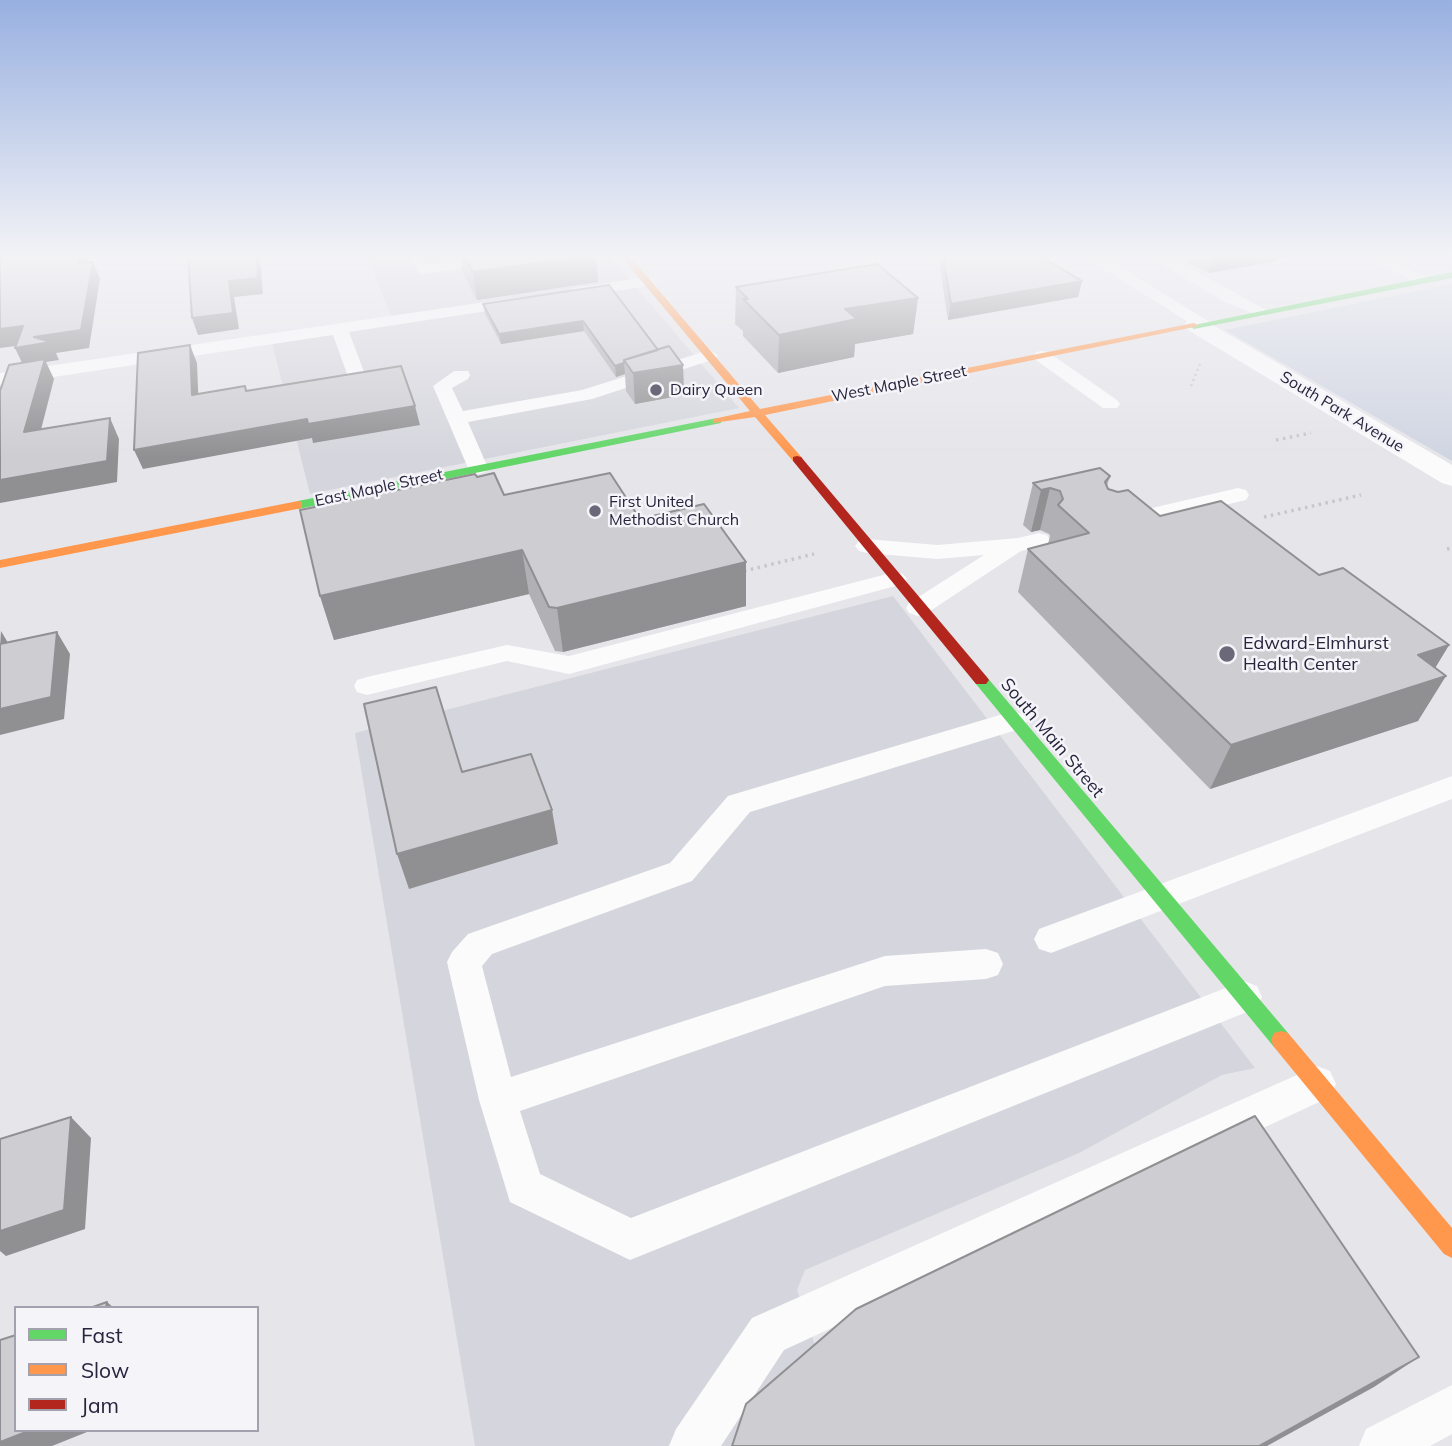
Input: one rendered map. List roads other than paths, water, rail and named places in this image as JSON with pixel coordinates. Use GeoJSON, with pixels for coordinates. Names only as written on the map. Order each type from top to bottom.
{"type":"FeatureCollection","features":[{"type":"Feature","properties":{"kind":"street","name":"South Main Street"},"geometry":{"type":"LineString","coordinates":[[681,321],[1452,1245]]}},
{"type":"Feature","properties":{"kind":"street","name":"West Maple Street"},"geometry":{"type":"LineString","coordinates":[[758,412],[1217,321]]}},
{"type":"Feature","properties":{"kind":"street","name":"South Park Avenue"},"geometry":{"type":"LineString","coordinates":[[1200,325],[1452,477]]}},
{"type":"Feature","properties":{"kind":"street","name":"East Maple Street"},"geometry":{"type":"LineString","coordinates":[[0,564],[758,412]]}},
{"type":"Feature","properties":{"kind":"lane"},"geometry":{"type":"LineString","coordinates":[[0,380],[388,321]]}},
{"type":"Feature","properties":{"kind":"lane"},"geometry":{"type":"LineString","coordinates":[[1194,321],[1200,325]]}},
{"type":"Feature","properties":{"kind":"lane"},"geometry":{"type":"LineString","coordinates":[[339,329],[360,385]]}},
{"type":"Feature","properties":{"kind":"lane"},"geometry":{"type":"LineString","coordinates":[[456,418],[585,395],[709,355]]}},
{"type":"Feature","properties":{"kind":"lane"},"geometry":{"type":"LineString","coordinates":[[1042,356],[1110,404]]}},
{"type":"Feature","properties":{"kind":"lane"},"geometry":{"type":"LineString","coordinates":[[461,375],[442,386],[478,468]]}},
{"type":"Feature","properties":{"kind":"lane"},"geometry":{"type":"LineString","coordinates":[[1107,525],[1238,495]]}},
{"type":"Feature","properties":{"kind":"lane"},"geometry":{"type":"LineString","coordinates":[[867,546],[937,552],[1029,543],[961,578],[918,608]]}},
{"type":"Feature","properties":{"kind":"lane"},"geometry":{"type":"LineString","coordinates":[[367,686],[507,653],[569,665],[895,579]]}},
{"type":"Feature","properties":{"kind":"lane"},"geometry":{"type":"LineString","coordinates":[[1013,721],[739,804],[681,872],[480,944],[464,962],[498,1100],[524,1188],[630,1240],[1244,997]]}},
{"type":"Feature","properties":{"kind":"lane"},"geometry":{"type":"LineString","coordinates":[[1051,939],[1452,787]]}},
{"type":"Feature","properties":{"kind":"lane"},"geometry":{"type":"LineString","coordinates":[[498,1100],[885,971],[986,964]]}},
{"type":"Feature","properties":{"kind":"lane"},"geometry":{"type":"LineString","coordinates":[[693,1446],[768,1334],[1317,1084]]}},
{"type":"Feature","properties":{"kind":"lane"},"geometry":{"type":"LineString","coordinates":[[1383,1446],[1452,1408]]}},
{"type":"Feature","properties":{"kind":"place","name":"Dairy Queen"},"geometry":{"type":"Point","coordinates":[656,390]}},
{"type":"Feature","properties":{"kind":"place","name":"First United Methodist Church"},"geometry":{"type":"Point","coordinates":[595,511]}},
{"type":"Feature","properties":{"kind":"place","name":"Edward-Elmhurst Health Center"},"geometry":{"type":"Point","coordinates":[1227,654]}}]}
